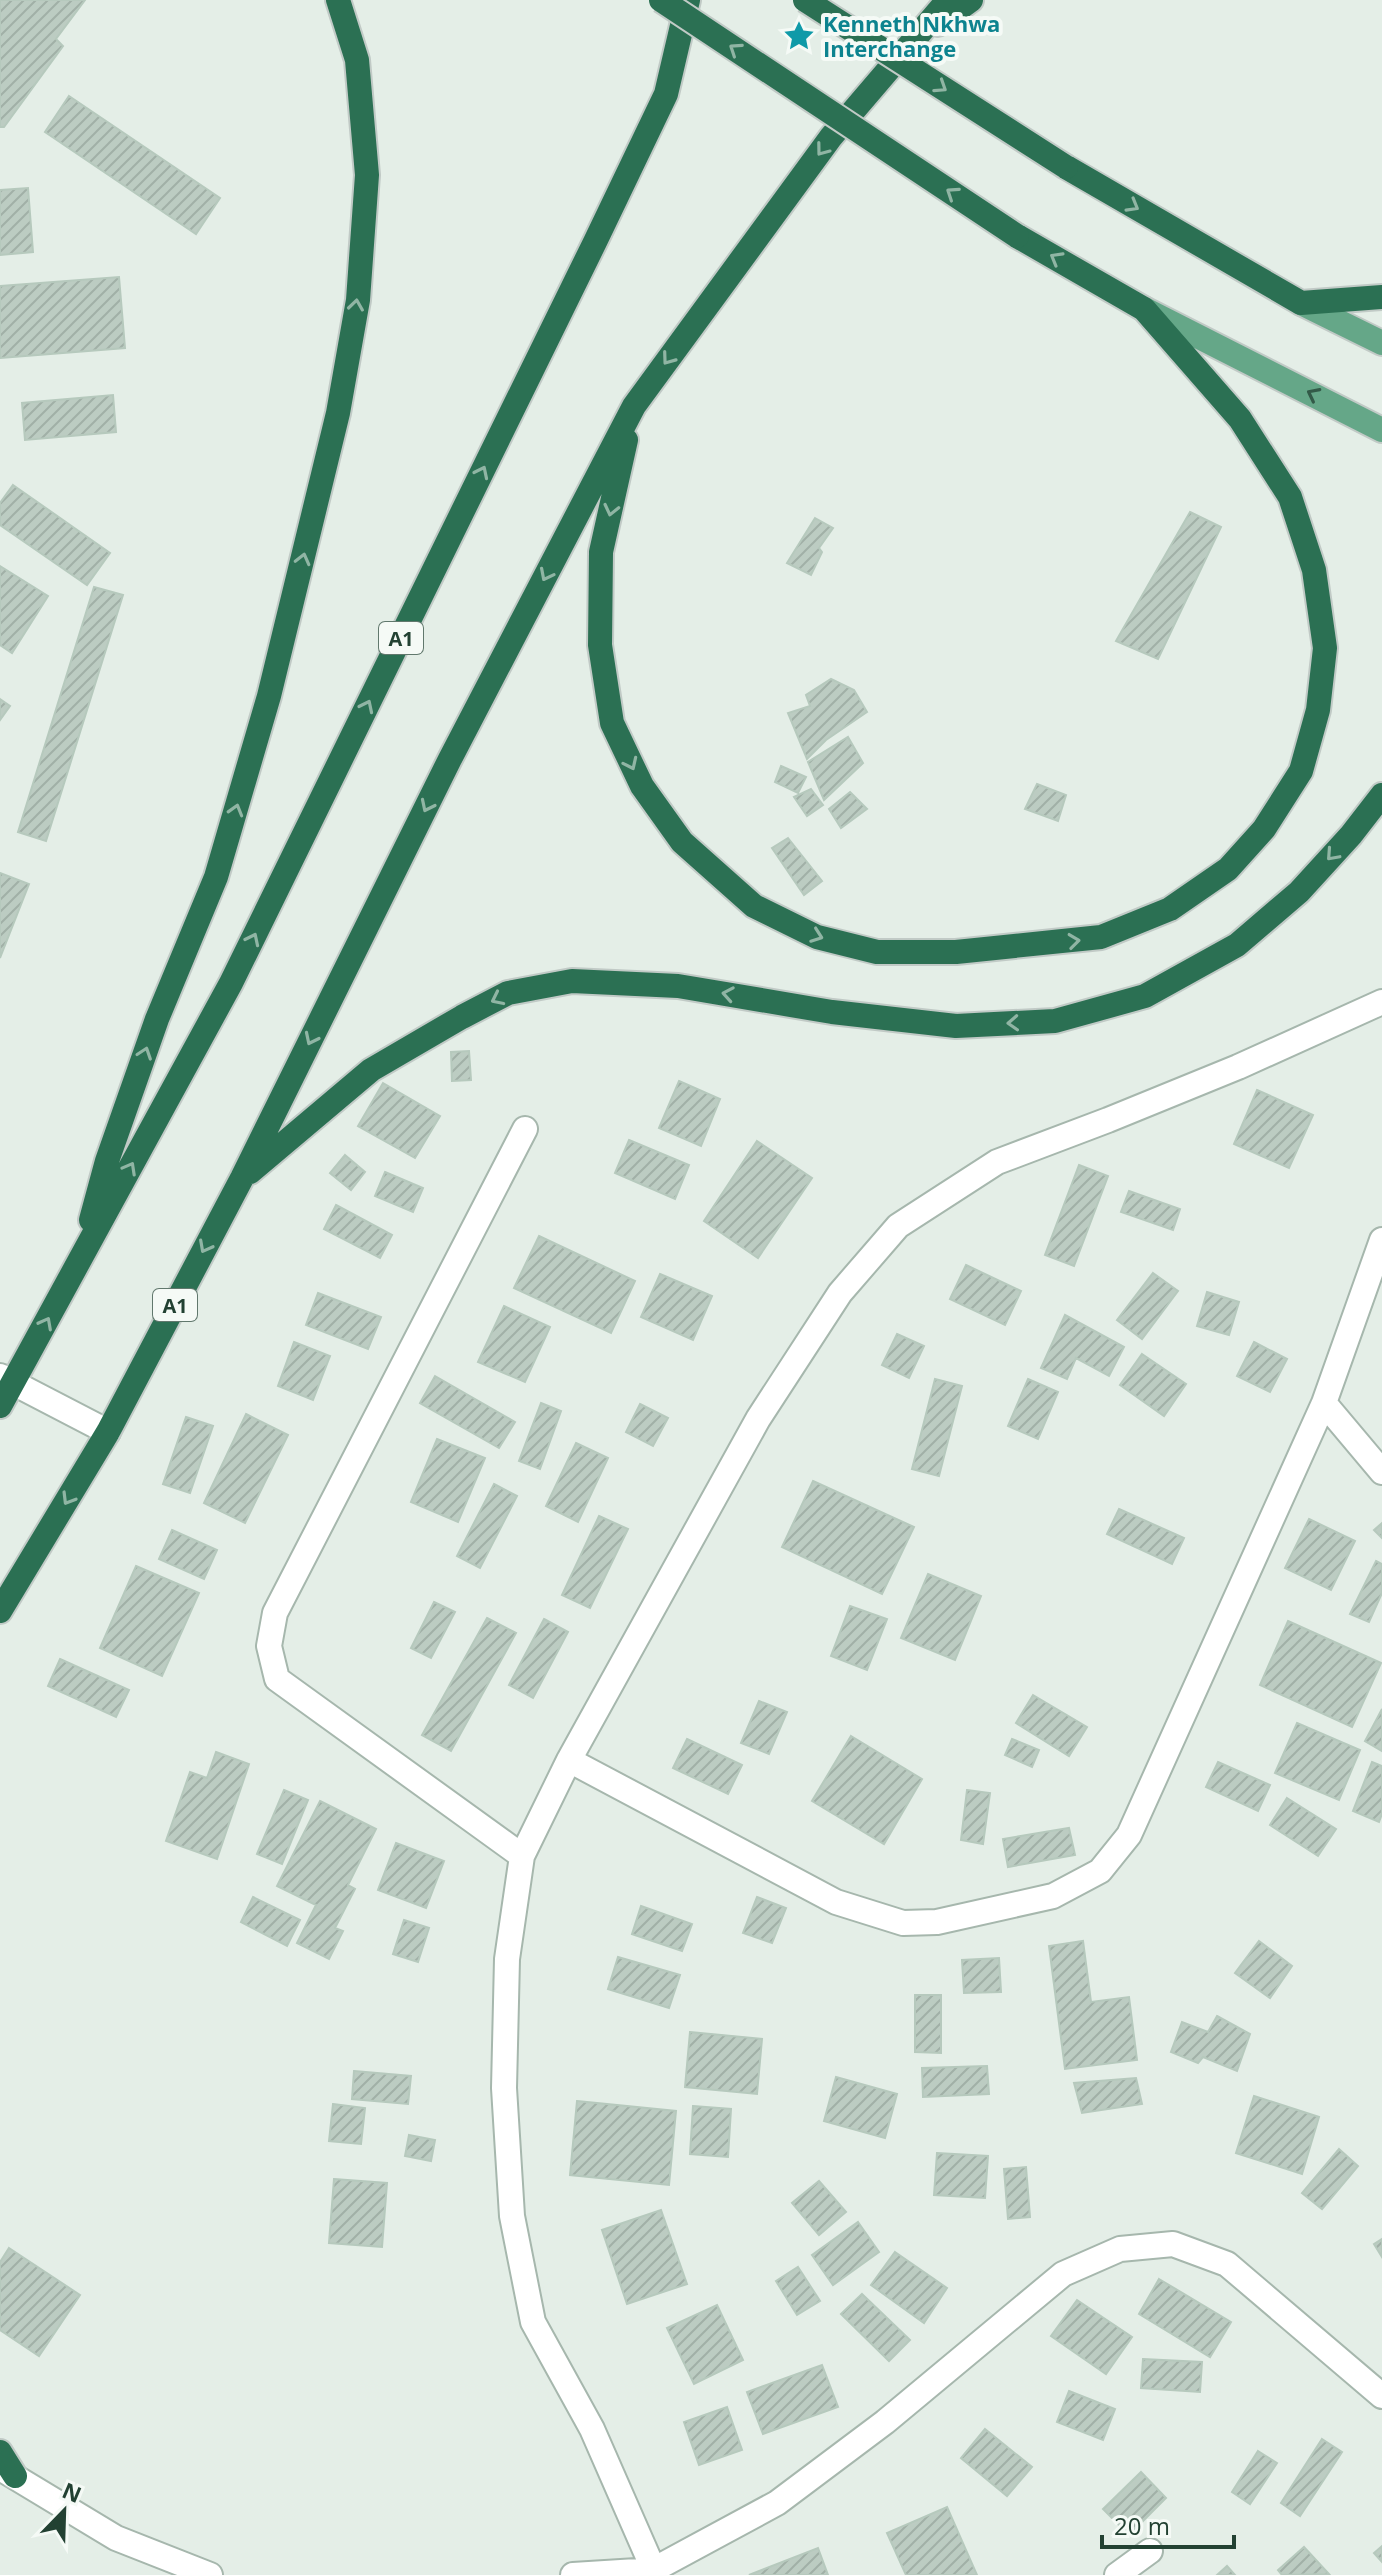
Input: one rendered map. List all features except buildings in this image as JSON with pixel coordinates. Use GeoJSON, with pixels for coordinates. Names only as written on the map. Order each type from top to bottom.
{"type":"FeatureCollection","features":[{"type":"Feature","properties":{"kind":"highway"},"geometry":{"type":"LineString","coordinates":[[79,1261],[107,1161],[157,1019],[216,877],[269,696],[338,413],[358,300],[367,175],[357,60],[338,0]]}},
{"type":"Feature","properties":{"kind":"highway"},"geometry":{"type":"LineString","coordinates":[[634,406],[601,552],[600,645],[612,723],[642,786],[682,842],[754,906],[817,937],[877,952],[956,952],[1101,937],[1170,909],[1228,869],[1264,829],[1301,771],[1318,710],[1325,648],[1314,570],[1290,497],[1240,419],[1144,309],[1017,236],[661,0]]}},
{"type":"Feature","properties":{"kind":"highway","name":"A1"},"geometry":{"type":"LineString","coordinates":[[0,1406],[7,1381],[79,1261],[231,983],[595,242],[666,94],[688,0]]}},
{"type":"Feature","properties":{"kind":"highway"},"geometry":{"type":"LineString","coordinates":[[805,0],[1066,167],[1301,303],[1382,297]]}},
{"type":"Feature","properties":{"kind":"highway","name":"A1"},"geometry":{"type":"LineString","coordinates":[[0,1611],[108,1432],[242,1178],[450,759],[634,406],[831,137],[948,0]]}},
{"type":"Feature","properties":{"kind":"highway"},"geometry":{"type":"LineString","coordinates":[[907,47],[971,0]]}},
{"type":"Feature","properties":{"kind":"highway"},"geometry":{"type":"LineString","coordinates":[[242,1178],[371,1070],[508,993],[572,981],[678,986],[832,1012],[956,1026],[1055,1021],[1145,996],[1248,936],[1299,892],[1351,835],[1382,795]]}},
{"type":"Feature","properties":{"kind":"highway"},"geometry":{"type":"LineString","coordinates":[[0,2452],[8,2472]]}},
{"type":"Feature","properties":{"kind":"main road"},"geometry":{"type":"LineString","coordinates":[[1301,303],[1382,343]]}},
{"type":"Feature","properties":{"kind":"main road"},"geometry":{"type":"LineString","coordinates":[[1144,309],[1382,430]]}},
{"type":"Feature","properties":{"kind":"street"},"geometry":{"type":"LineString","coordinates":[[654,2572],[592,2429],[533,2322],[512,2216],[504,2088],[507,1974],[522,1856],[569,1760],[758,1419],[840,1293],[898,1226],[997,1162],[1224,1073],[1382,1002]]}},
{"type":"Feature","properties":{"kind":"street"},"geometry":{"type":"LineString","coordinates":[[522,1856],[277,1679],[269,1646],[275,1613],[525,1129]]}},
{"type":"Feature","properties":{"kind":"street"},"geometry":{"type":"LineString","coordinates":[[569,1760],[836,1902],[903,1923],[937,1922],[1053,1896],[1100,1871],[1129,1835],[1324,1403],[1382,1240]]}},
{"type":"Feature","properties":{"kind":"street"},"geometry":{"type":"LineString","coordinates":[[7,1381],[108,1432]]}},
{"type":"Feature","properties":{"kind":"street"},"geometry":{"type":"LineString","coordinates":[[1324,1403],[1382,1472]]}},
{"type":"Feature","properties":{"kind":"street"},"geometry":{"type":"LineString","coordinates":[[573,2575],[654,2572],[777,2503],[885,2422],[1063,2274],[1120,2249],[1173,2244],[1227,2264],[1382,2396]]}},
{"type":"Feature","properties":{"kind":"street"},"geometry":{"type":"LineString","coordinates":[[8,2472],[116,2538],[210,2575]]}},
{"type":"Feature","properties":{"kind":"street"},"geometry":{"type":"LineString","coordinates":[[1117,2575],[1150,2551]]}},
{"type":"Feature","properties":{"kind":"place","name":"Kenneth Nkhwa Interchange"},"geometry":{"type":"Point","coordinates":[799,36]}}]}
